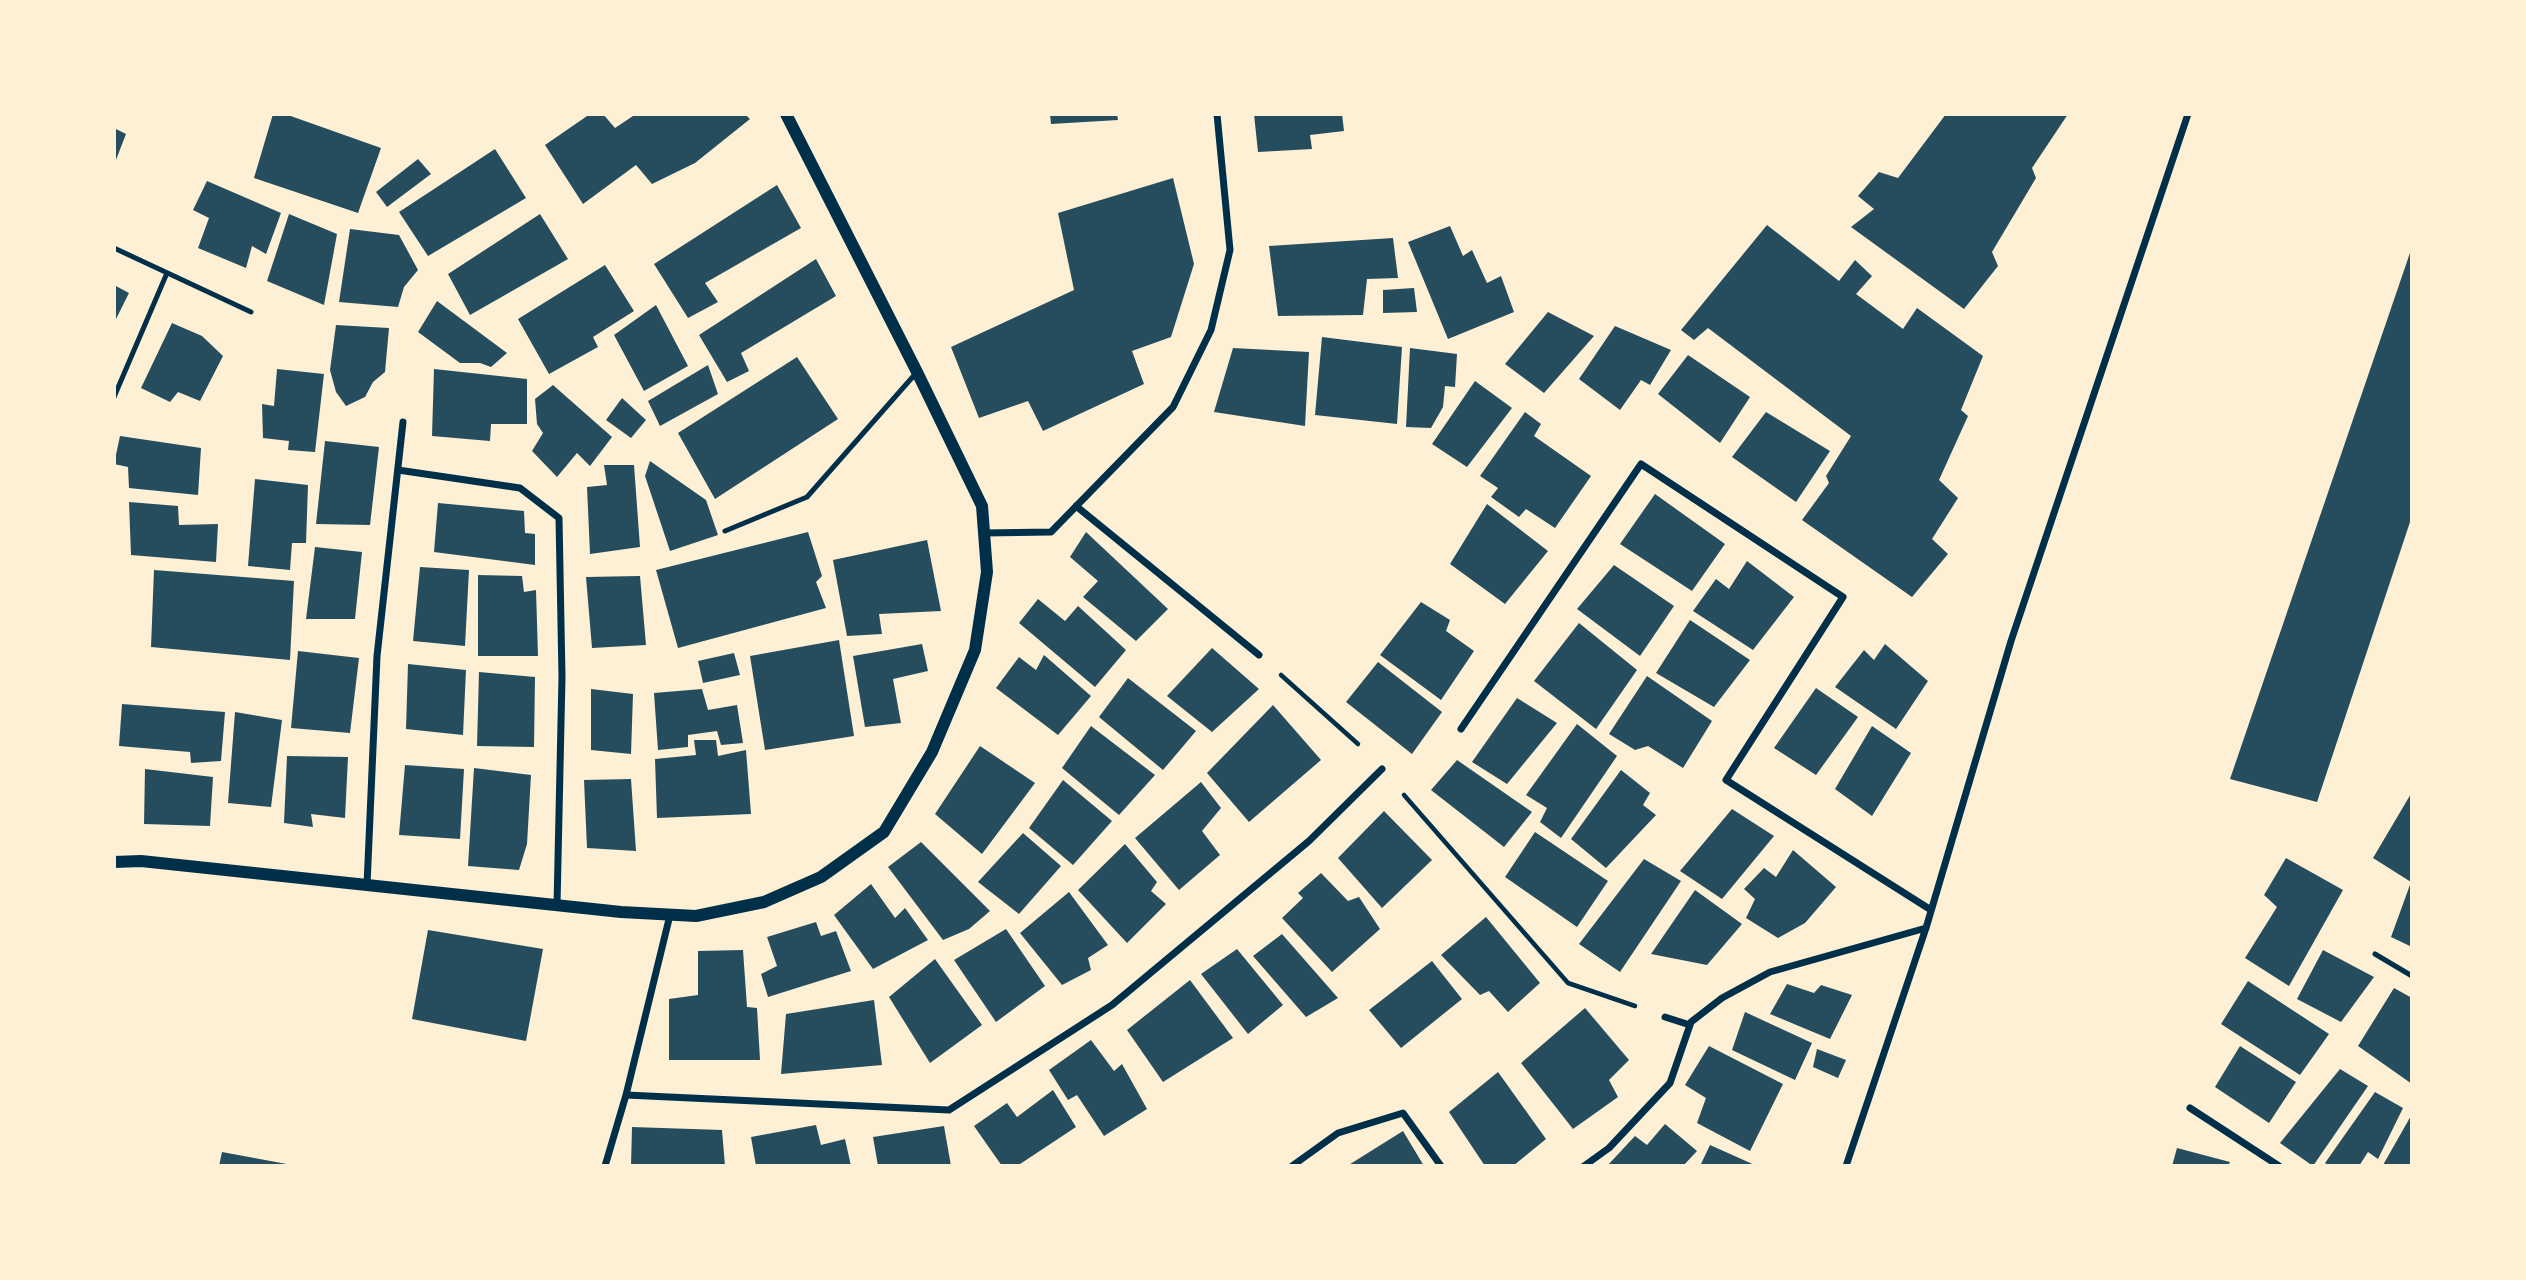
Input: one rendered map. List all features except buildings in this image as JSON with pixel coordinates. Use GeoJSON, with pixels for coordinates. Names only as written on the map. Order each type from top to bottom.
{"type":"FeatureCollection","features":[{"type":"Feature","properties":{"kind":"street"},"geometry":{"type":"LineString","coordinates":[[115,860],[557,905],[696,916],[764,902],[821,877],[884,832],[932,752],[975,650],[987,572],[982,506],[786,114]]}},
{"type":"Feature","properties":{"kind":"street"},"geometry":{"type":"LineString","coordinates":[[984,533],[1051,532],[1173,407],[1211,330],[1230,250],[1217,114]]}},
{"type":"Feature","properties":{"kind":"street"},"geometry":{"type":"LineString","coordinates":[[1846,1166],[1926,929],[2011,641],[2188,114]]}},
{"type":"Feature","properties":{"kind":"street"},"geometry":{"type":"LineString","coordinates":[[367,885],[377,656],[402,422]]}},
{"type":"Feature","properties":{"kind":"street"},"geometry":{"type":"LineString","coordinates":[[1461,729],[1641,464],[1843,597],[1727,780],[1931,910]]}},
{"type":"Feature","properties":{"kind":"street"},"geometry":{"type":"LineString","coordinates":[[398,470],[520,488],[559,518],[562,677],[557,905]]}},
{"type":"Feature","properties":{"kind":"street"},"geometry":{"type":"LineString","coordinates":[[1076,506],[1259,655]]}},
{"type":"Feature","properties":{"kind":"street"},"geometry":{"type":"LineString","coordinates":[[626,1095],[949,1110],[1112,1005],[1309,841],[1382,769]]}},
{"type":"Feature","properties":{"kind":"street"},"geometry":{"type":"LineString","coordinates":[[605,1166],[626,1095],[670,915]]}},
{"type":"Feature","properties":{"kind":"street"},"geometry":{"type":"LineString","coordinates":[[1584,1166],[1609,1148],[1670,1083],[1690,1025],[1722,998],[1770,972],[1926,929]]}},
{"type":"Feature","properties":{"kind":"street"},"geometry":{"type":"LineString","coordinates":[[1665,1017],[1690,1025]]}},
{"type":"Feature","properties":{"kind":"street"},"geometry":{"type":"LineString","coordinates":[[2190,1108],[2279,1166]]}},
{"type":"Feature","properties":{"kind":"street"},"geometry":{"type":"LineString","coordinates":[[1292,1166],[1338,1133],[1403,1113],[1441,1166]]}},
{"type":"Feature","properties":{"kind":"lane"},"geometry":{"type":"LineString","coordinates":[[114,248],[251,312]]}},
{"type":"Feature","properties":{"kind":"lane"},"geometry":{"type":"LineString","coordinates":[[114,397],[167,273]]}},
{"type":"Feature","properties":{"kind":"lane"},"geometry":{"type":"LineString","coordinates":[[725,531],[807,497],[917,372]]}},
{"type":"Feature","properties":{"kind":"lane"},"geometry":{"type":"LineString","coordinates":[[2375,954],[2412,976]]}},
{"type":"Feature","properties":{"kind":"path"},"geometry":{"type":"LineString","coordinates":[[1259,655],[1369,754],[1568,983],[1665,1017]]}}]}
